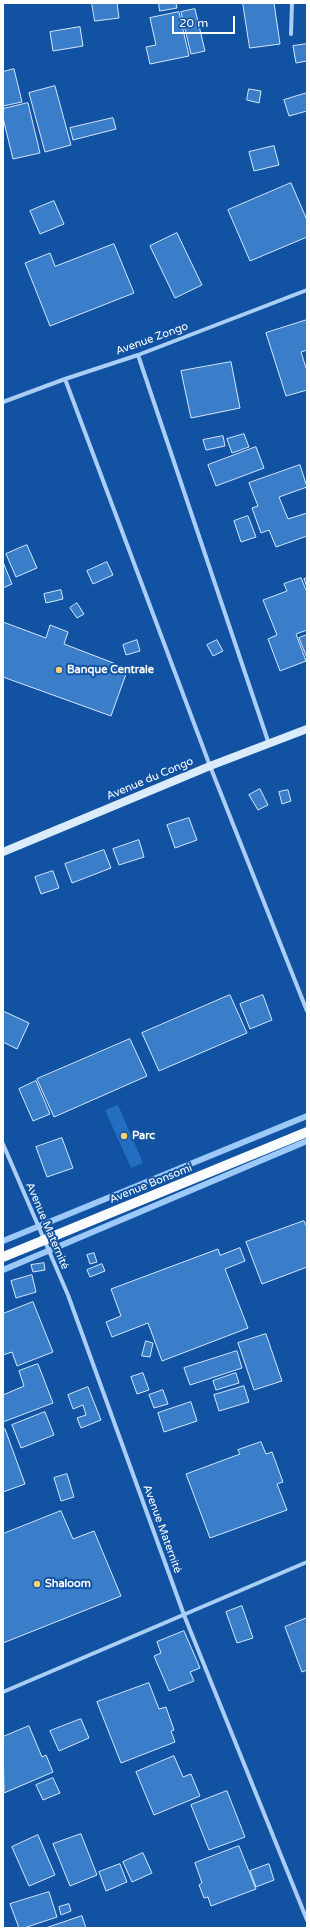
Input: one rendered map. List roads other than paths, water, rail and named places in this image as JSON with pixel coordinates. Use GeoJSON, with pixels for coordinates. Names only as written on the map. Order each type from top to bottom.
{"type":"FeatureCollection","features":[{"type":"Feature","properties":{"kind":"main road","name":"Avenue Bonsomi"},"geometry":{"type":"LineString","coordinates":[[3,1257],[307,1132]]}},
{"type":"Feature","properties":{"kind":"street"},"geometry":{"type":"LineString","coordinates":[[291,34],[292,3]]}},
{"type":"Feature","properties":{"kind":"street","name":"Avenue Zongo"},"geometry":{"type":"LineString","coordinates":[[3,402],[65,379],[138,355],[307,290]]}},
{"type":"Feature","properties":{"kind":"street"},"geometry":{"type":"LineString","coordinates":[[138,355],[269,745]]}},
{"type":"Feature","properties":{"kind":"street"},"geometry":{"type":"LineString","coordinates":[[65,379],[210,766],[307,1011]]}},
{"type":"Feature","properties":{"kind":"street","name":"Avenue du Congo"},"geometry":{"type":"LineString","coordinates":[[3,852],[210,766],[269,745],[307,729]]}},
{"type":"Feature","properties":{"kind":"street","name":"Avenue Maternité"},"geometry":{"type":"LineString","coordinates":[[3,1144],[68,1295],[184,1615],[307,1920]]}},
{"type":"Feature","properties":{"kind":"street"},"geometry":{"type":"LineString","coordinates":[[3,1692],[307,1562]]}},
{"type":"Feature","properties":{"kind":"waterway"},"geometry":{"type":"LineString","coordinates":[[3,1241],[307,1116]]}},
{"type":"Feature","properties":{"kind":"waterway"},"geometry":{"type":"LineString","coordinates":[[3,1270],[307,1141]]}},
{"type":"Feature","properties":{"kind":"place","name":"Banque Centrale"},"geometry":{"type":"Point","coordinates":[59,670]}},
{"type":"Feature","properties":{"kind":"place","name":"Parc"},"geometry":{"type":"Point","coordinates":[124,1136]}},
{"type":"Feature","properties":{"kind":"place","name":"Shaloom"},"geometry":{"type":"Point","coordinates":[37,1584]}}]}
